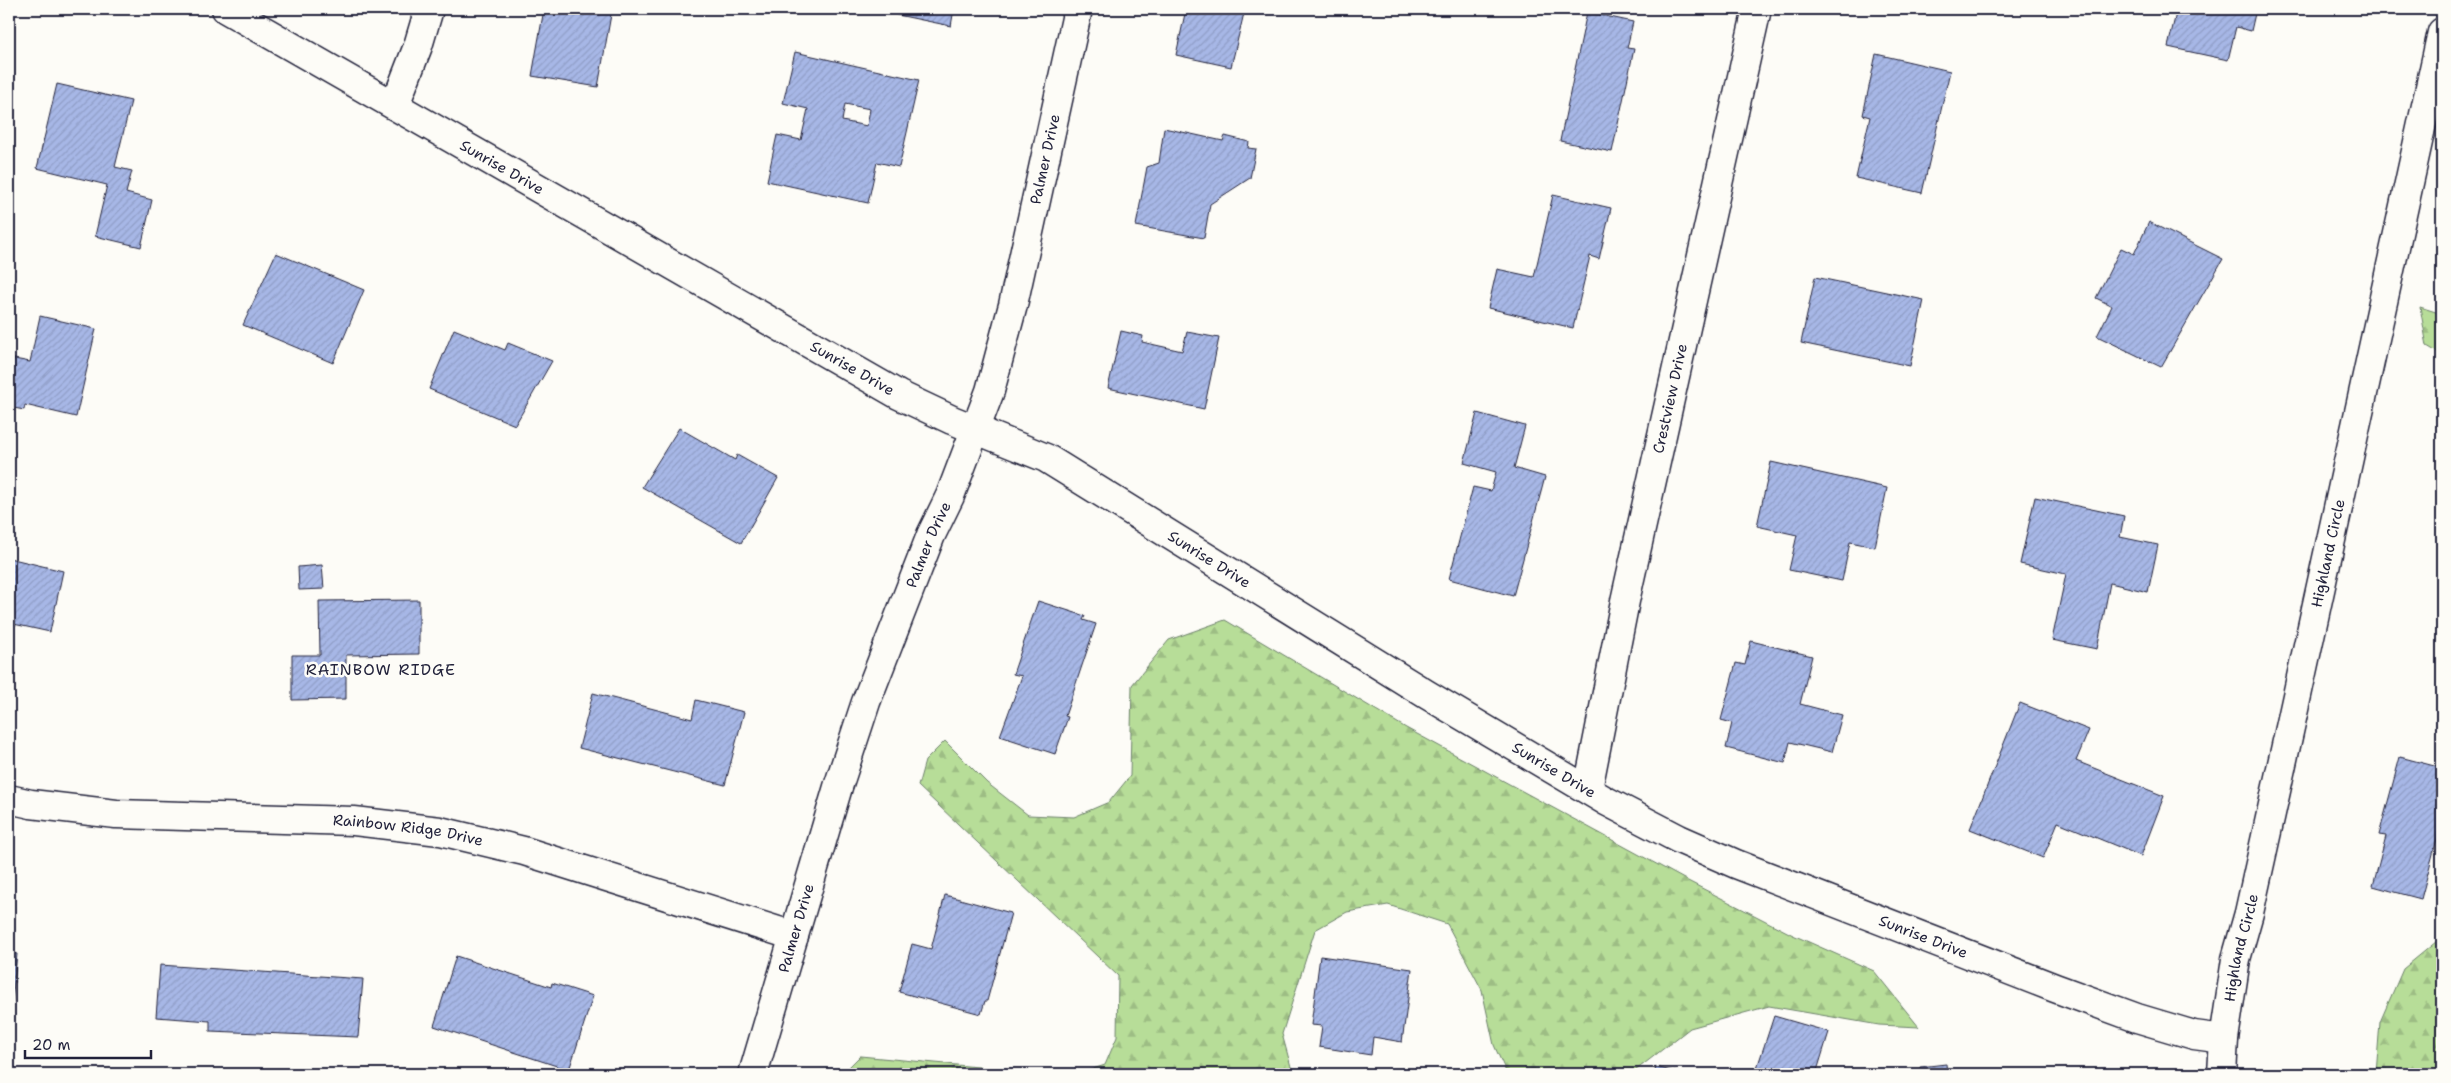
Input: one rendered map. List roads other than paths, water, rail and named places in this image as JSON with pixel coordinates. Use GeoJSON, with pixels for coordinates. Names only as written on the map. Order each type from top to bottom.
{"type":"FeatureCollection","features":[{"type":"Feature","properties":{"kind":"street","name":"Sunrise Drive"},"geometry":{"type":"LineString","coordinates":[[226,9],[891,390],[952,420],[1046,458],[1426,694],[1588,789],[1679,839],[1745,868],[2045,985],[2137,1018],[2194,1035],[2224,1040]]}},
{"type":"Feature","properties":{"kind":"street"},"geometry":{"type":"LineString","coordinates":[[394,105],[418,46],[428,9]]}},
{"type":"Feature","properties":{"kind":"street","name":"Palmer Drive"},"geometry":{"type":"LineString","coordinates":[[753,1074],[838,787],[866,702],[886,646],[976,430],[990,391],[1013,305],[1078,9]]}},
{"type":"Feature","properties":{"kind":"street","name":"Crestview Drive"},"geometry":{"type":"LineString","coordinates":[[1588,789],[1625,601],[1757,9]]}},
{"type":"Feature","properties":{"kind":"street","name":"Highland Circle"},"geometry":{"type":"LineString","coordinates":[[2222,1074],[2224,1040],[2236,959],[2249,913],[2292,723],[2442,32]]}},
{"type":"Feature","properties":{"kind":"street","name":"Rainbow Ridge Drive"},"geometry":{"type":"LineString","coordinates":[[9,798],[31,804],[116,814],[354,821],[440,831],[524,851],[794,936]]}},
{"type":"Feature","properties":{"kind":"district","name":"RAINBOW RIDGE"},"geometry":{"type":"Point","coordinates":[381,669]}}]}
